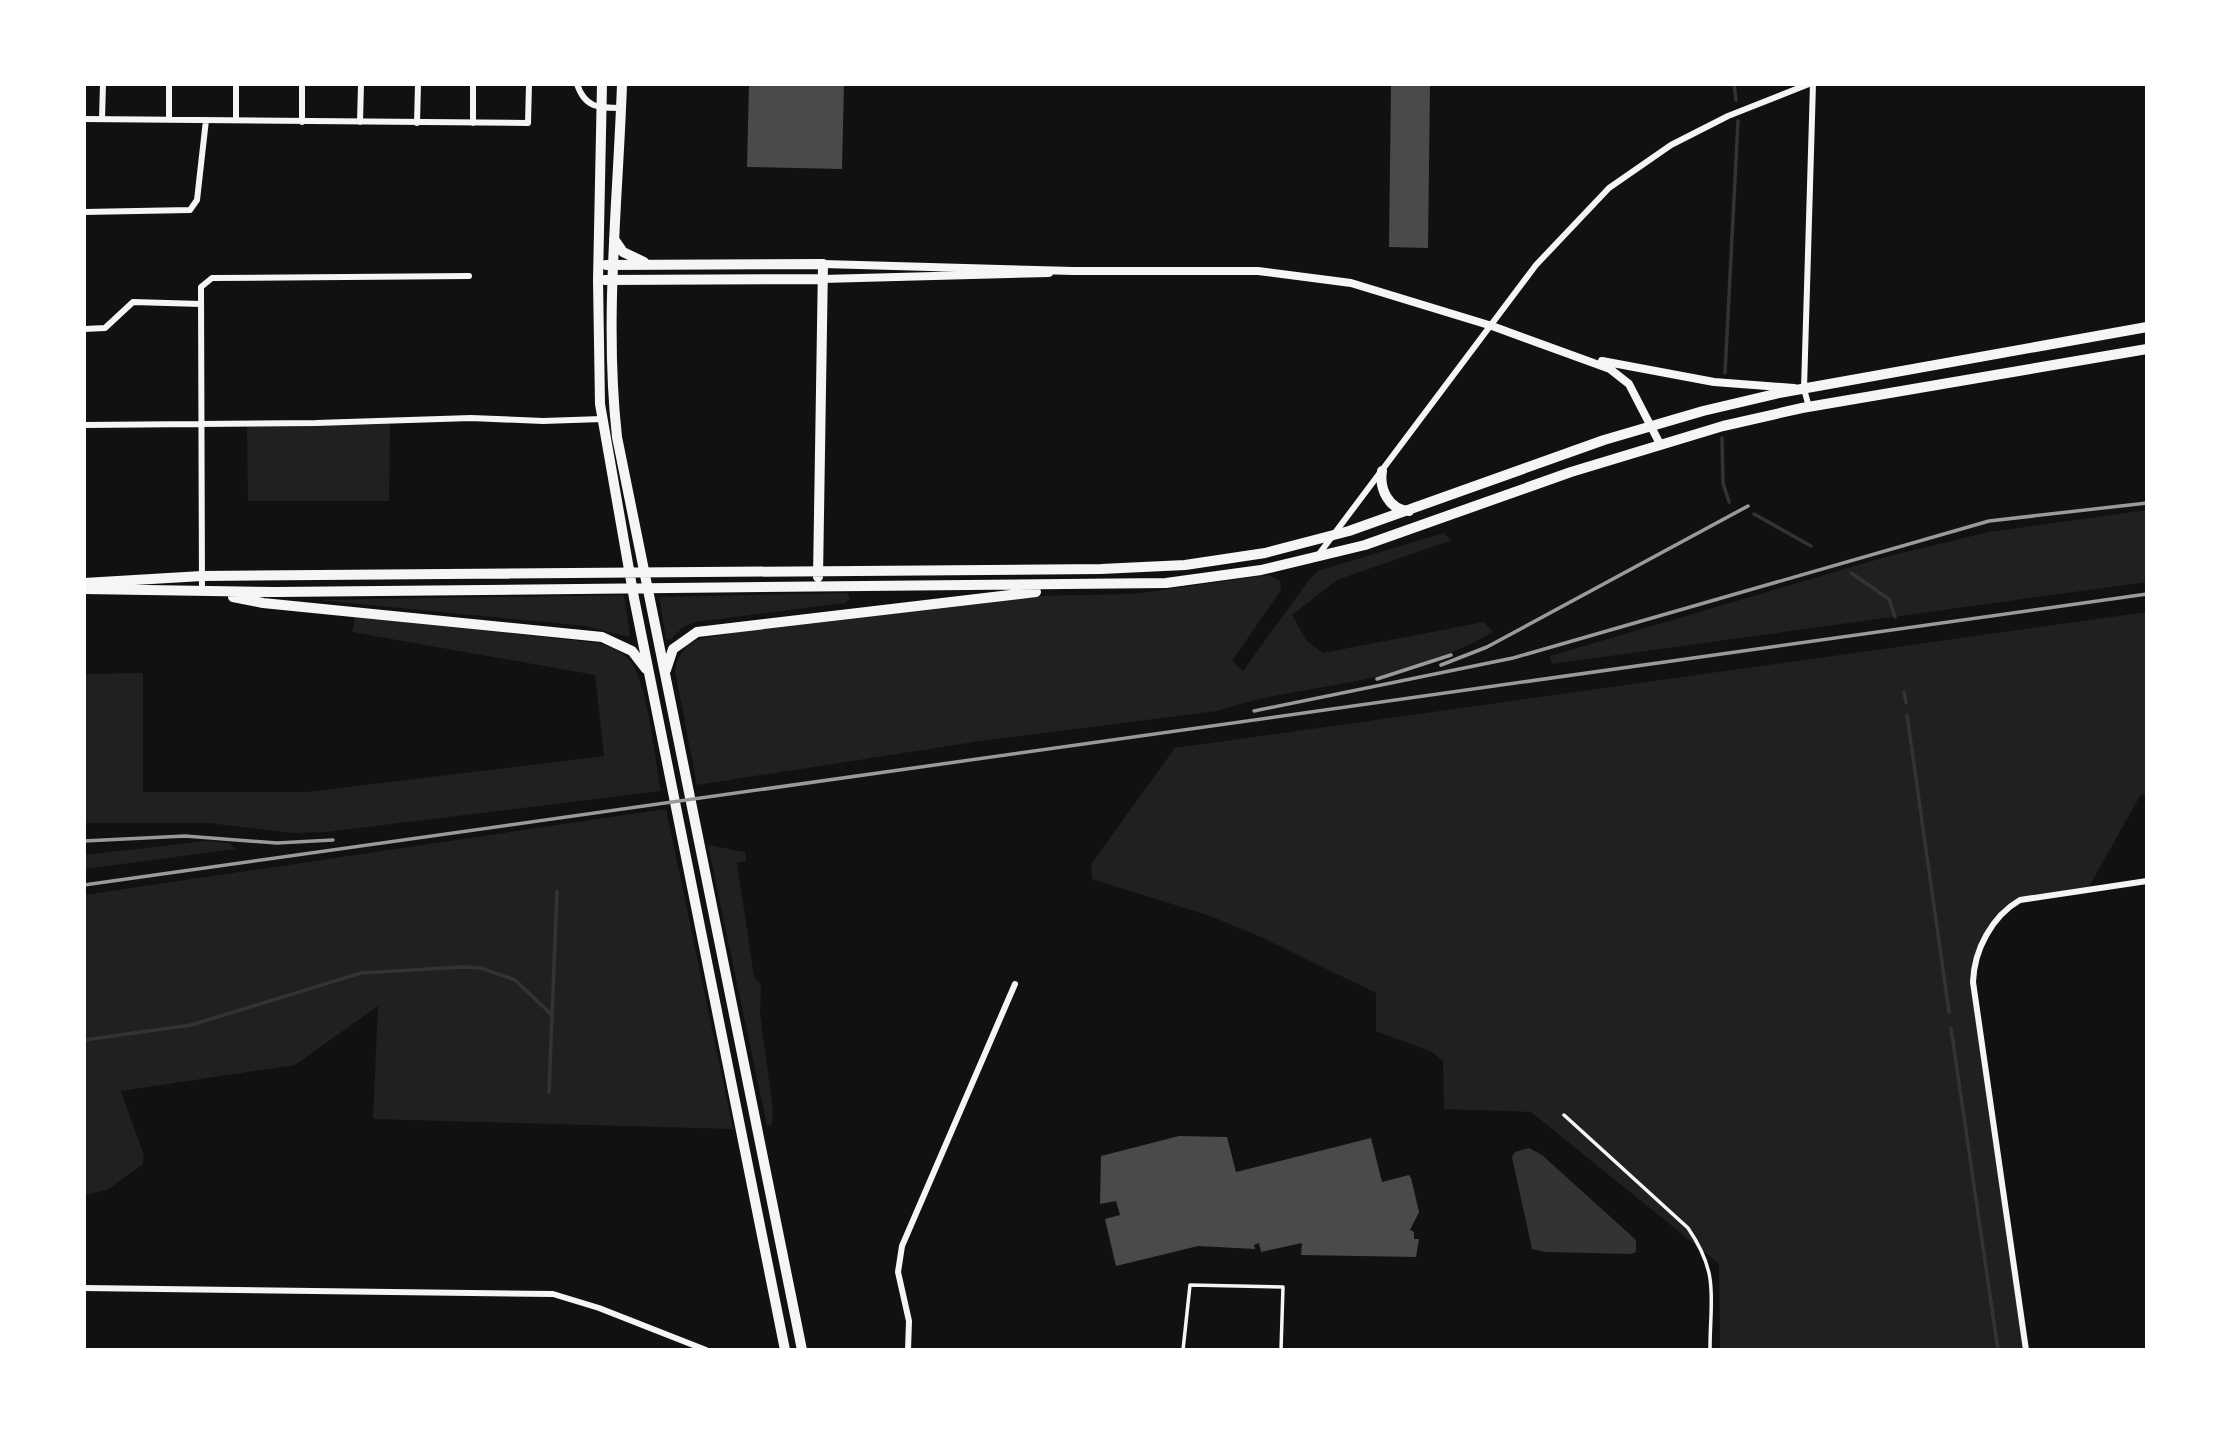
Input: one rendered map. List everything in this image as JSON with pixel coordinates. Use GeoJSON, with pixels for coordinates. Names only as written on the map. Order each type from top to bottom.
{"type":"FeatureCollection","features":[{"type":"Feature","properties":{"kind":"main road"},"geometry":{"type":"LineString","coordinates":[[602,84],[597,280],[597,375],[602,419],[624,548],[785,1350]]}},
{"type":"Feature","properties":{"kind":"main road"},"geometry":{"type":"LineString","coordinates":[[622,84],[611,265],[614,407],[666,685],[802,1350]]}},
{"type":"Feature","properties":{"kind":"main road"},"geometry":{"type":"LineString","coordinates":[[612,229],[615,244],[626,254],[648,263],[671,265]]}},
{"type":"Feature","properties":{"kind":"main road"},"geometry":{"type":"LineString","coordinates":[[598,265],[823,264],[818,587]]}},
{"type":"Feature","properties":{"kind":"main road"},"geometry":{"type":"LineString","coordinates":[[597,280],[822,279]]}},
{"type":"Feature","properties":{"kind":"main road"},"geometry":{"type":"LineString","coordinates":[[84,583],[202,576],[1144,568],[1265,553],[1333,536],[1409,511],[1650,425],[1804,389],[2147,327]]}},
{"type":"Feature","properties":{"kind":"main road"},"geometry":{"type":"LineString","coordinates":[[666,685],[669,654],[682,641],[697,632],[982,597],[1238,573],[1315,558],[1435,523],[1571,472],[1723,426],[1810,407],[2147,349]]}},
{"type":"Feature","properties":{"kind":"main road"},"geometry":{"type":"LineString","coordinates":[[1382,471],[1382,488],[1387,498],[1397,508],[1409,511]]}},
{"type":"Feature","properties":{"kind":"main road"},"geometry":{"type":"LineString","coordinates":[[84,589],[202,592],[1112,586]]}},
{"type":"Feature","properties":{"kind":"main road"},"geometry":{"type":"LineString","coordinates":[[202,592],[263,603],[602,637],[632,651],[650,674]]}},
{"type":"Feature","properties":{"kind":"street"},"geometry":{"type":"LineString","coordinates":[[102,119],[103,84]]}},
{"type":"Feature","properties":{"kind":"street"},"geometry":{"type":"LineString","coordinates":[[169,84],[169,119]]}},
{"type":"Feature","properties":{"kind":"street"},"geometry":{"type":"LineString","coordinates":[[236,84],[236,120]]}},
{"type":"Feature","properties":{"kind":"street"},"geometry":{"type":"LineString","coordinates":[[302,84],[302,122]]}},
{"type":"Feature","properties":{"kind":"street"},"geometry":{"type":"LineString","coordinates":[[360,122],[361,84]]}},
{"type":"Feature","properties":{"kind":"street"},"geometry":{"type":"LineString","coordinates":[[417,123],[418,84]]}},
{"type":"Feature","properties":{"kind":"street"},"geometry":{"type":"LineString","coordinates":[[472,123],[473,84]]}},
{"type":"Feature","properties":{"kind":"street"},"geometry":{"type":"LineString","coordinates":[[84,118],[528,123],[529,84]]}},
{"type":"Feature","properties":{"kind":"street"},"geometry":{"type":"LineString","coordinates":[[577,84],[588,103],[601,108],[622,108]]}},
{"type":"Feature","properties":{"kind":"street"},"geometry":{"type":"LineString","coordinates":[[1315,558],[1553,245],[1609,188],[1671,145],[1728,116],[1811,84],[1804,389],[1810,407]]}},
{"type":"Feature","properties":{"kind":"street"},"geometry":{"type":"LineString","coordinates":[[84,212],[184,211],[195,206],[206,120]]}},
{"type":"Feature","properties":{"kind":"street"},"geometry":{"type":"LineString","coordinates":[[823,264],[1073,271]]}},
{"type":"Feature","properties":{"kind":"street"},"geometry":{"type":"LineString","coordinates":[[822,279],[1073,271],[1216,270],[1301,274],[1376,289],[1583,356],[1673,376],[1804,389]]}},
{"type":"Feature","properties":{"kind":"street"},"geometry":{"type":"LineString","coordinates":[[202,592],[201,287],[212,278],[469,275]]}},
{"type":"Feature","properties":{"kind":"street"},"geometry":{"type":"LineString","coordinates":[[84,328],[105,328],[133,302],[201,304]]}},
{"type":"Feature","properties":{"kind":"street"},"geometry":{"type":"LineString","coordinates":[[1583,356],[1625,379],[1660,444]]}},
{"type":"Feature","properties":{"kind":"street"},"geometry":{"type":"LineString","coordinates":[[84,425],[602,419]]}},
{"type":"Feature","properties":{"kind":"street"},"geometry":{"type":"LineString","coordinates":[[2026,1350],[1973,982],[1976,959],[1992,928],[2020,900],[2147,881]]}},
{"type":"Feature","properties":{"kind":"street"},"geometry":{"type":"LineString","coordinates":[[908,1350],[909,1321],[898,1272],[902,1246],[1015,984]]}},
{"type":"Feature","properties":{"kind":"street"},"geometry":{"type":"LineString","coordinates":[[84,1287],[553,1294],[599,1308],[706,1350]]}},
{"type":"Feature","properties":{"kind":"lane"},"geometry":{"type":"LineString","coordinates":[[1564,1115],[1688,1228],[1703,1250],[1711,1273],[1710,1350]]}},
{"type":"Feature","properties":{"kind":"lane"},"geometry":{"type":"LineString","coordinates":[[1183,1350],[1190,1285],[1283,1287],[1281,1350]]}},
{"type":"Feature","properties":{"kind":"shaded area"},"geometry":{"type":"Polygon","coordinates":[[[390,424],[389,501],[248,501],[247,426],[390,424]]]}},
{"type":"Feature","properties":{"kind":"shaded area"},"geometry":{"type":"Polygon","coordinates":[[[2147,510],[2147,582],[1552,664],[1550,656],[1889,556],[1989,532],[2147,510]]]}},
{"type":"Feature","properties":{"kind":"shaded area"},"geometry":{"type":"Polygon","coordinates":[[[1443,533],[1452,540],[1337,580],[1292,615],[1306,640],[1323,653],[1484,622],[1493,632],[1463,648],[1412,667],[1217,711],[981,741],[697,785],[675,671],[677,660],[687,645],[701,639],[762,627],[1033,596],[1134,594],[1269,575],[1280,581],[1281,590],[1232,661],[1243,671],[1318,571],[1443,533]]]}},
{"type":"Feature","properties":{"kind":"shaded area"},"geometry":{"type":"Polygon","coordinates":[[[847,593],[850,598],[845,603],[695,622],[682,628],[670,640],[666,639],[659,597],[847,593]]]}},
{"type":"Feature","properties":{"kind":"shaded area"},"geometry":{"type":"Polygon","coordinates":[[[624,595],[630,635],[628,637],[586,626],[318,600],[624,595]]]}},
{"type":"Feature","properties":{"kind":"shaded area"},"geometry":{"type":"Polygon","coordinates":[[[2147,612],[2147,794],[2140,796],[2087,890],[2012,905],[1986,936],[1973,970],[2026,1350],[1720,1350],[1719,1264],[1531,1112],[1444,1109],[1443,1061],[1432,1052],[1376,1031],[1376,993],[1261,937],[1210,916],[1092,879],[1091,864],[1175,748],[2147,612]]]}},
{"type":"Feature","properties":{"kind":"shaded area"},"geometry":{"type":"Polygon","coordinates":[[[355,617],[598,643],[616,650],[631,662],[642,688],[661,791],[326,832],[292,833],[208,823],[84,823],[84,674],[143,673],[143,792],[307,792],[604,756],[595,675],[352,632],[355,617]]]}},
{"type":"Feature","properties":{"kind":"shaded area"},"geometry":{"type":"Polygon","coordinates":[[[666,809],[733,1129],[373,1119],[378,1006],[295,1065],[121,1091],[144,1156],[142,1165],[107,1190],[84,1195],[84,895],[666,809]]]}},
{"type":"Feature","properties":{"kind":"shaded area"},"geometry":{"type":"Polygon","coordinates":[[[206,841],[229,843],[236,849],[84,869],[84,855],[206,841]]]}},
{"type":"Feature","properties":{"kind":"shaded area"},"geometry":{"type":"Polygon","coordinates":[[[708,845],[745,852],[746,861],[737,863],[754,977],[761,985],[760,1013],[773,1110],[772,1124],[767,1126],[708,845]]]}},
{"type":"Feature","properties":{"kind":"shaded area"},"geometry":{"type":"Polygon","coordinates":[[[1529,1148],[1542,1155],[1636,1240],[1636,1252],[1546,1252],[1532,1249],[1512,1157],[1515,1152],[1529,1148]]]}},
{"type":"Feature","properties":{"kind":"building"},"geometry":{"type":"Polygon","coordinates":[[[749,84],[844,84],[842,169],[747,167],[749,84]]]}},
{"type":"Feature","properties":{"kind":"building"},"geometry":{"type":"Polygon","coordinates":[[[1391,84],[1430,84],[1428,248],[1389,247],[1391,84]]]}},
{"type":"Feature","properties":{"kind":"building"},"geometry":{"type":"Polygon","coordinates":[[[1179,1136],[1227,1137],[1236,1172],[1371,1138],[1382,1182],[1409,1175],[1411,1178],[1419,1212],[1410,1230],[1414,1232],[1414,1239],[1419,1239],[1416,1257],[1301,1255],[1302,1243],[1261,1252],[1259,1243],[1254,1245],[1255,1249],[1198,1246],[1116,1266],[1105,1219],[1120,1215],[1116,1201],[1100,1204],[1101,1156],[1179,1136]]]}},
{"type":"Feature","properties":{"kind":"waterway"},"geometry":{"type":"LineString","coordinates":[[1734,84],[1736,100]]}},
{"type":"Feature","properties":{"kind":"waterway"},"geometry":{"type":"LineString","coordinates":[[1725,373],[1738,121]]}},
{"type":"Feature","properties":{"kind":"waterway"},"geometry":{"type":"LineString","coordinates":[[1722,438],[1723,483],[1729,502]]}},
{"type":"Feature","properties":{"kind":"waterway"},"geometry":{"type":"LineString","coordinates":[[1754,514],[1811,546]]}},
{"type":"Feature","properties":{"kind":"waterway"},"geometry":{"type":"LineString","coordinates":[[1851,573],[1889,599],[1895,617]]}},
{"type":"Feature","properties":{"kind":"waterway"},"geometry":{"type":"LineString","coordinates":[[1904,692],[1906,703]]}},
{"type":"Feature","properties":{"kind":"waterway"},"geometry":{"type":"LineString","coordinates":[[1907,715],[1949,1012]]}},
{"type":"Feature","properties":{"kind":"waterway"},"geometry":{"type":"LineString","coordinates":[[549,1092],[557,891]]}},
{"type":"Feature","properties":{"kind":"waterway"},"geometry":{"type":"LineString","coordinates":[[84,1040],[191,1025],[361,973],[462,967],[481,968],[515,980],[552,1015]]}},
{"type":"Feature","properties":{"kind":"waterway"},"geometry":{"type":"LineString","coordinates":[[1951,1028],[1998,1350]]}},
{"type":"Feature","properties":{"kind":"railway"},"geometry":{"type":"LineString","coordinates":[[1254,711],[1513,658],[1989,521],[2147,503]]}},
{"type":"Feature","properties":{"kind":"railway"},"geometry":{"type":"LineString","coordinates":[[1441,665],[1487,647],[1748,506]]}},
{"type":"Feature","properties":{"kind":"railway"},"geometry":{"type":"LineString","coordinates":[[84,885],[2147,594]]}},
{"type":"Feature","properties":{"kind":"railway"},"geometry":{"type":"LineString","coordinates":[[1377,679],[1451,655]]}},
{"type":"Feature","properties":{"kind":"railway"},"geometry":{"type":"LineString","coordinates":[[84,841],[185,836],[277,843],[333,840]]}}]}
